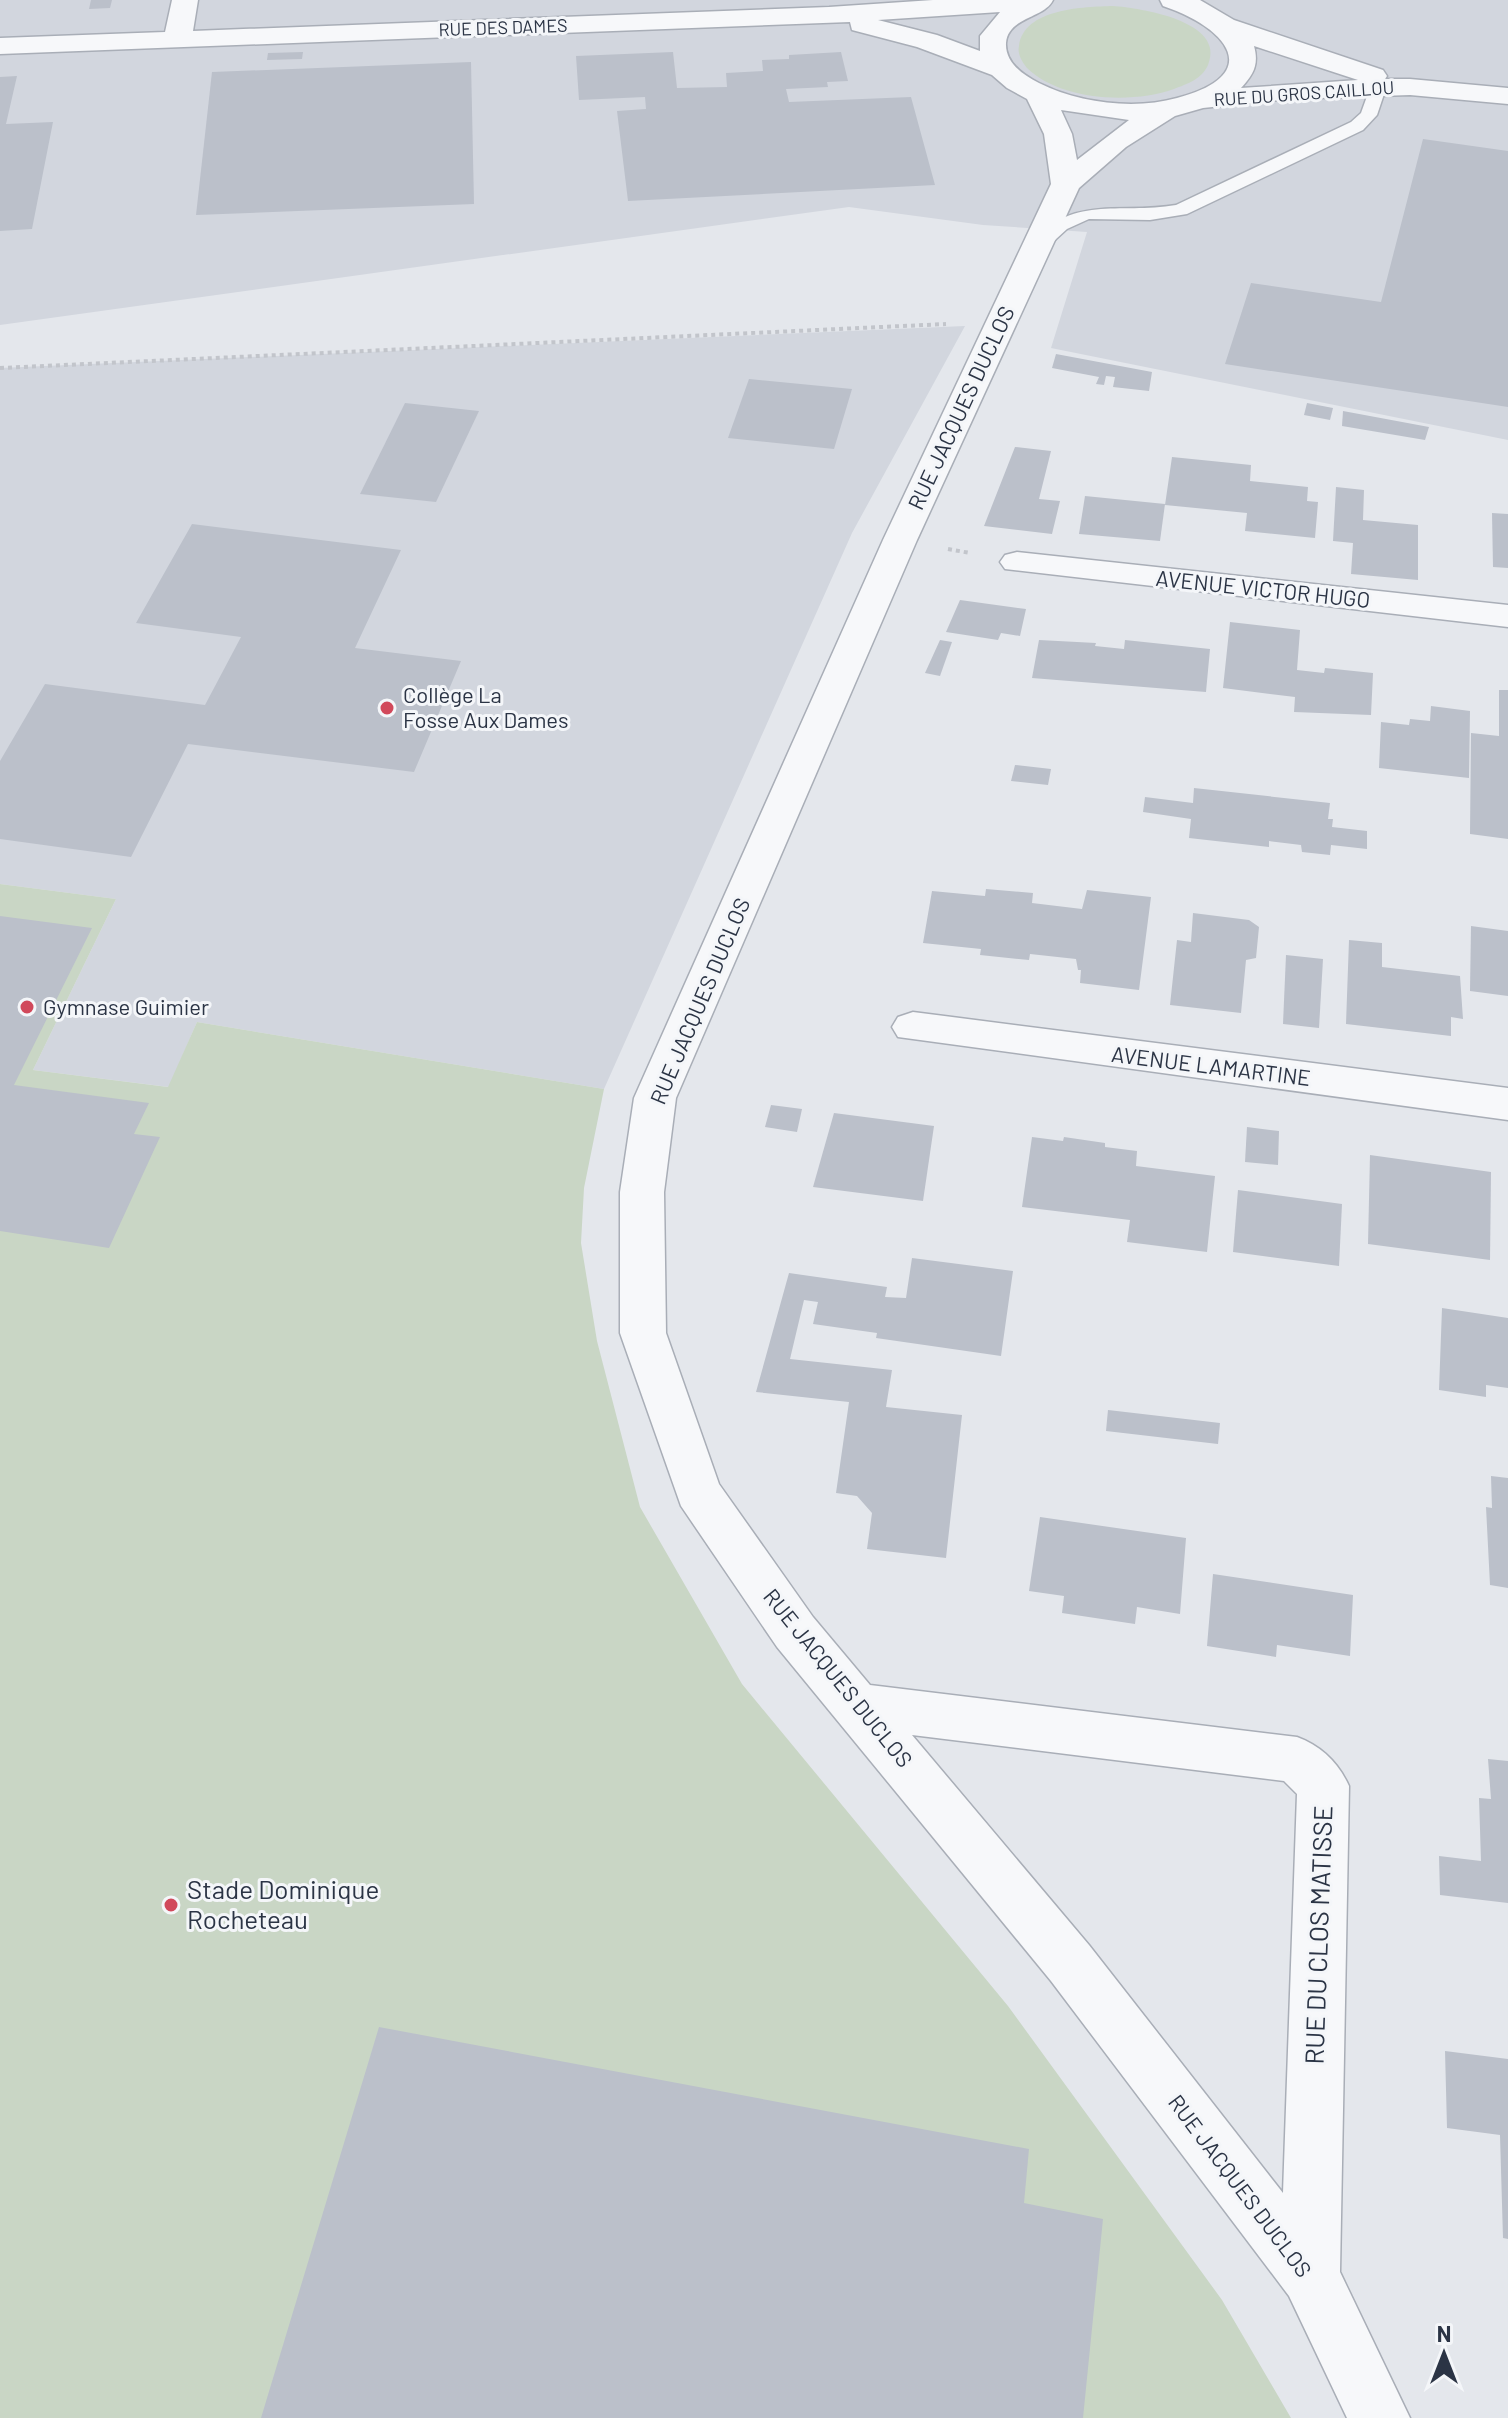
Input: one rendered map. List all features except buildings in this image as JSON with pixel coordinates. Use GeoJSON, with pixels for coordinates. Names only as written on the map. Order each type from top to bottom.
{"type":"FeatureCollection","features":[{"type":"Feature","properties":{"kind":"street"},"geometry":{"type":"LineString","coordinates":[[177,41],[185,0]]}},
{"type":"Feature","properties":{"kind":"street"},"geometry":{"type":"LineString","coordinates":[[1173,0],[1211,13]]}},
{"type":"Feature","properties":{"kind":"street"},"geometry":{"type":"LineString","coordinates":[[1001,69],[992,43],[996,31],[1013,14],[1043,1]]}},
{"type":"Feature","properties":{"kind":"street","name":"RUE DES DAMES"},"geometry":{"type":"LineString","coordinates":[[0,46],[829,15],[1043,1]]}},
{"type":"Feature","properties":{"kind":"street","name":"RUE DU GROS CAILLOU"},"geometry":{"type":"LineString","coordinates":[[1211,13],[1299,53],[1410,87]]}},
{"type":"Feature","properties":{"kind":"street","name":"RUE JACQUES DUCLOS"},"geometry":{"type":"LineString","coordinates":[[1001,69],[1017,83],[1067,104],[1100,109],[1166,109],[1199,101],[1223,89],[1239,75],[1246,59],[1242,43],[1211,13]]}},
{"type":"Feature","properties":{"kind":"street","name":"RUE DES DAMES"},"geometry":{"type":"LineString","coordinates":[[829,15],[927,41],[1001,69]]}},
{"type":"Feature","properties":{"kind":"street","name":"RUE DU GROS CAILLOU"},"geometry":{"type":"LineString","coordinates":[[1199,101],[1288,91],[1410,87],[1508,96]]}},
{"type":"Feature","properties":{"kind":"street"},"geometry":{"type":"LineString","coordinates":[[1039,94],[1058,134],[1066,184]]}},
{"type":"Feature","properties":{"kind":"street","name":"RUE JACQUES DUCLOS"},"geometry":{"type":"LineString","coordinates":[[1166,109],[1116,141],[1066,184],[999,322],[900,540],[655,1098],[642,1192],[643,1333],[698,1492],[795,1632],[1070,1963],[1310,2275],[1379,2418]]}},
{"type":"Feature","properties":{"kind":"street","name":"AVENUE VICTOR HUGO"},"geometry":{"type":"LineString","coordinates":[[1017,562],[1508,616]]}},
{"type":"Feature","properties":{"kind":"street","name":"AVENUE LAMARTINE"},"geometry":{"type":"LineString","coordinates":[[913,1027],[1508,1104]]}},
{"type":"Feature","properties":{"kind":"street","name":"RUE DU CLOS MATISSE"},"geometry":{"type":"LineString","coordinates":[[858,1706],[1297,1760],[1323,1786],[1310,2275]]}},
{"type":"Feature","properties":{"kind":"lane"},"geometry":{"type":"LineString","coordinates":[[1035,249],[1061,225],[1086,214],[1150,215],[1181,210],[1357,126],[1369,115],[1378,88]]}},
{"type":"Feature","properties":{"kind":"path"},"geometry":{"type":"LineString","coordinates":[[0,368],[999,322]]}},
{"type":"Feature","properties":{"kind":"path"},"geometry":{"type":"LineString","coordinates":[[900,540],[1017,562]]}},
{"type":"Feature","properties":{"kind":"shaded area"},"geometry":{"type":"Polygon","coordinates":[[[0,0],[1508,0],[1508,440],[1051,348],[1087,232],[983,225],[849,207],[0,325],[0,0]]]}},
{"type":"Feature","properties":{"kind":"shaded area","name":"Collège La Fosse Aux Dames"},"geometry":{"type":"Polygon","coordinates":[[[965,326],[852,533],[604,1089],[197,1022],[169,1087],[33,1070],[116,899],[0,884],[0,368],[965,326]]]}},
{"type":"Feature","properties":{"kind":"green space"},"geometry":{"type":"Polygon","coordinates":[[[1113,6],[1160,14],[1193,28],[1205,38],[1210,50],[1205,70],[1194,80],[1174,89],[1118,98],[1077,93],[1058,87],[1041,79],[1023,63],[1019,46],[1023,33],[1043,17],[1072,9],[1113,6]]]}},
{"type":"Feature","properties":{"kind":"green space"},"geometry":{"type":"Polygon","coordinates":[[[0,884],[116,899],[33,1070],[168,1087],[197,1022],[604,1089],[584,1188],[581,1243],[597,1341],[640,1507],[742,1684],[1008,2006],[1222,2300],[1291,2418],[0,2418],[0,884]]]}},
{"type":"Feature","properties":{"kind":"place","name":"Collège La Fosse Aux Dames"},"geometry":{"type":"Point","coordinates":[387,708]}},
{"type":"Feature","properties":{"kind":"place","name":"Gymnase Guimier"},"geometry":{"type":"Point","coordinates":[27,1007]}},
{"type":"Feature","properties":{"kind":"place","name":"Stade Dominique Rocheteau"},"geometry":{"type":"Point","coordinates":[171,1905]}}]}
